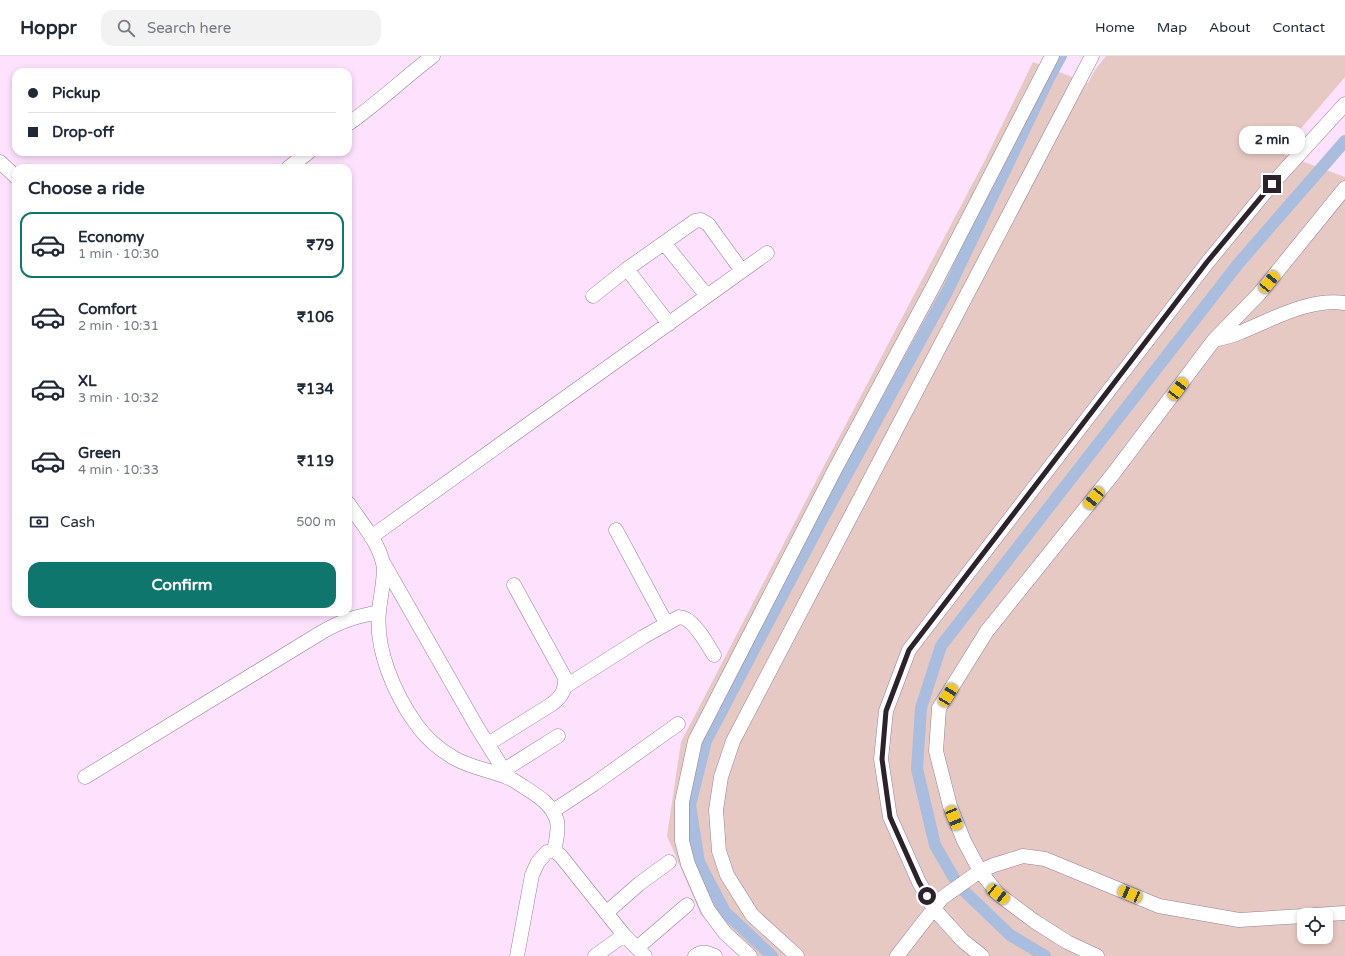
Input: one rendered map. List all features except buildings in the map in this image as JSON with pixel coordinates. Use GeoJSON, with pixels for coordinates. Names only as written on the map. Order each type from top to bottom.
{"type":"FeatureCollection","features":[{"type":"Feature","properties":{"kind":"street"},"geometry":{"type":"LineString","coordinates":[[352,121],[433,56]]}},
{"type":"Feature","properties":{"kind":"street"},"geometry":{"type":"LineString","coordinates":[[750,956],[725,933],[708,910],[688,864],[682,841],[682,802],[695,741],[833,473],[931,290],[1052,56]]}},
{"type":"Feature","properties":{"kind":"street"},"geometry":{"type":"LineString","coordinates":[[797,956],[752,915],[727,875],[719,851],[716,810],[721,777],[733,741],[1092,56]]}},
{"type":"Feature","properties":{"kind":"street"},"geometry":{"type":"LineString","coordinates":[[982,956],[963,940],[938,903],[919,882],[890,817],[882,759],[886,711],[909,650],[1207,262],[1272,184],[1345,104]]}},
{"type":"Feature","properties":{"kind":"street"},"geometry":{"type":"LineString","coordinates":[[293,164],[304,156]]}},
{"type":"Feature","properties":{"kind":"street"},"geometry":{"type":"LineString","coordinates":[[0,162],[12,173]]}},
{"type":"Feature","properties":{"kind":"street"},"geometry":{"type":"LineString","coordinates":[[1097,956],[1067,942],[1034,922],[998,894],[977,873],[948,799],[936,752],[939,708],[987,631],[1113,474],[1214,340],[1259,294],[1345,188]]}},
{"type":"Feature","properties":{"kind":"street"},"geometry":{"type":"LineString","coordinates":[[593,296],[627,269],[690,224],[701,220],[708,224],[742,271]]}},
{"type":"Feature","properties":{"kind":"street"},"geometry":{"type":"LineString","coordinates":[[664,243],[707,296]]}},
{"type":"Feature","properties":{"kind":"street"},"geometry":{"type":"LineString","coordinates":[[371,537],[767,253]]}},
{"type":"Feature","properties":{"kind":"street"},"geometry":{"type":"LineString","coordinates":[[627,269],[669,324]]}},
{"type":"Feature","properties":{"kind":"street"},"geometry":{"type":"LineString","coordinates":[[1214,340],[1240,333],[1305,307],[1333,301],[1345,303]]}},
{"type":"Feature","properties":{"kind":"street"},"geometry":{"type":"LineString","coordinates":[[352,509],[378,549],[384,564],[506,774]]}},
{"type":"Feature","properties":{"kind":"street"},"geometry":{"type":"LineString","coordinates":[[616,530],[666,623]]}},
{"type":"Feature","properties":{"kind":"street"},"geometry":{"type":"LineString","coordinates":[[384,564],[378,633],[384,662],[400,696],[416,724],[433,743],[455,759],[475,767],[506,774],[544,799],[553,811],[557,822],[557,835],[554,851]]}},
{"type":"Feature","properties":{"kind":"street"},"geometry":{"type":"LineString","coordinates":[[514,585],[565,678],[566,686]]}},
{"type":"Feature","properties":{"kind":"street"},"geometry":{"type":"LineString","coordinates":[[85,777],[322,632],[342,621],[379,612]]}},
{"type":"Feature","properties":{"kind":"street"},"geometry":{"type":"LineString","coordinates":[[488,744],[552,704],[559,698],[566,686],[666,623],[679,617],[688,619],[697,629],[714,655]]}},
{"type":"Feature","properties":{"kind":"street"},"geometry":{"type":"LineString","coordinates":[[553,811],[594,784],[678,724]]}},
{"type":"Feature","properties":{"kind":"street"},"geometry":{"type":"LineString","coordinates":[[506,774],[558,736]]}},
{"type":"Feature","properties":{"kind":"street"},"geometry":{"type":"LineString","coordinates":[[517,956],[532,875],[538,862],[547,852],[554,851],[560,855],[624,935],[641,952],[688,905]]}},
{"type":"Feature","properties":{"kind":"street"},"geometry":{"type":"LineString","coordinates":[[897,956],[938,903],[977,873],[994,864],[1023,856],[1045,859],[1159,906],[1239,920],[1297,916]]}},
{"type":"Feature","properties":{"kind":"street"},"geometry":{"type":"LineString","coordinates":[[606,913],[639,884],[668,862]]}},
{"type":"Feature","properties":{"kind":"street"},"geometry":{"type":"LineString","coordinates":[[1333,914],[1345,914]]}},
{"type":"Feature","properties":{"kind":"street"},"geometry":{"type":"LineString","coordinates":[[595,956],[624,935]]}},
{"type":"Feature","properties":{"kind":"street"},"geometry":{"type":"LineString","coordinates":[[694,956],[699,953],[706,952],[715,956]]}},
{"type":"Feature","properties":{"kind":"shaded area"},"geometry":{"type":"Polygon","coordinates":[[[1106,56],[1345,56],[1345,77],[1280,153],[1345,177],[1345,956],[743,956],[701,915],[667,836],[681,742],[984,162],[1033,62],[1088,83],[1095,70],[1106,56]]]}},
{"type":"Feature","properties":{"kind":"waterway"},"geometry":{"type":"LineString","coordinates":[[772,956],[725,912],[699,862],[690,805],[706,741],[824,516],[948,290],[1049,78],[1061,56]]}},
{"type":"Feature","properties":{"kind":"waterway"},"geometry":{"type":"LineString","coordinates":[[1045,956],[1010,935],[958,885],[935,845],[917,769],[921,708],[941,646],[1238,264],[1345,141]]}},
{"type":"Feature","properties":{"kind":"route"},"geometry":{"type":"LineString","coordinates":[[927,896],[919,882],[890,817],[882,759],[886,711],[909,650],[1207,262],[1272,184]]}}]}
